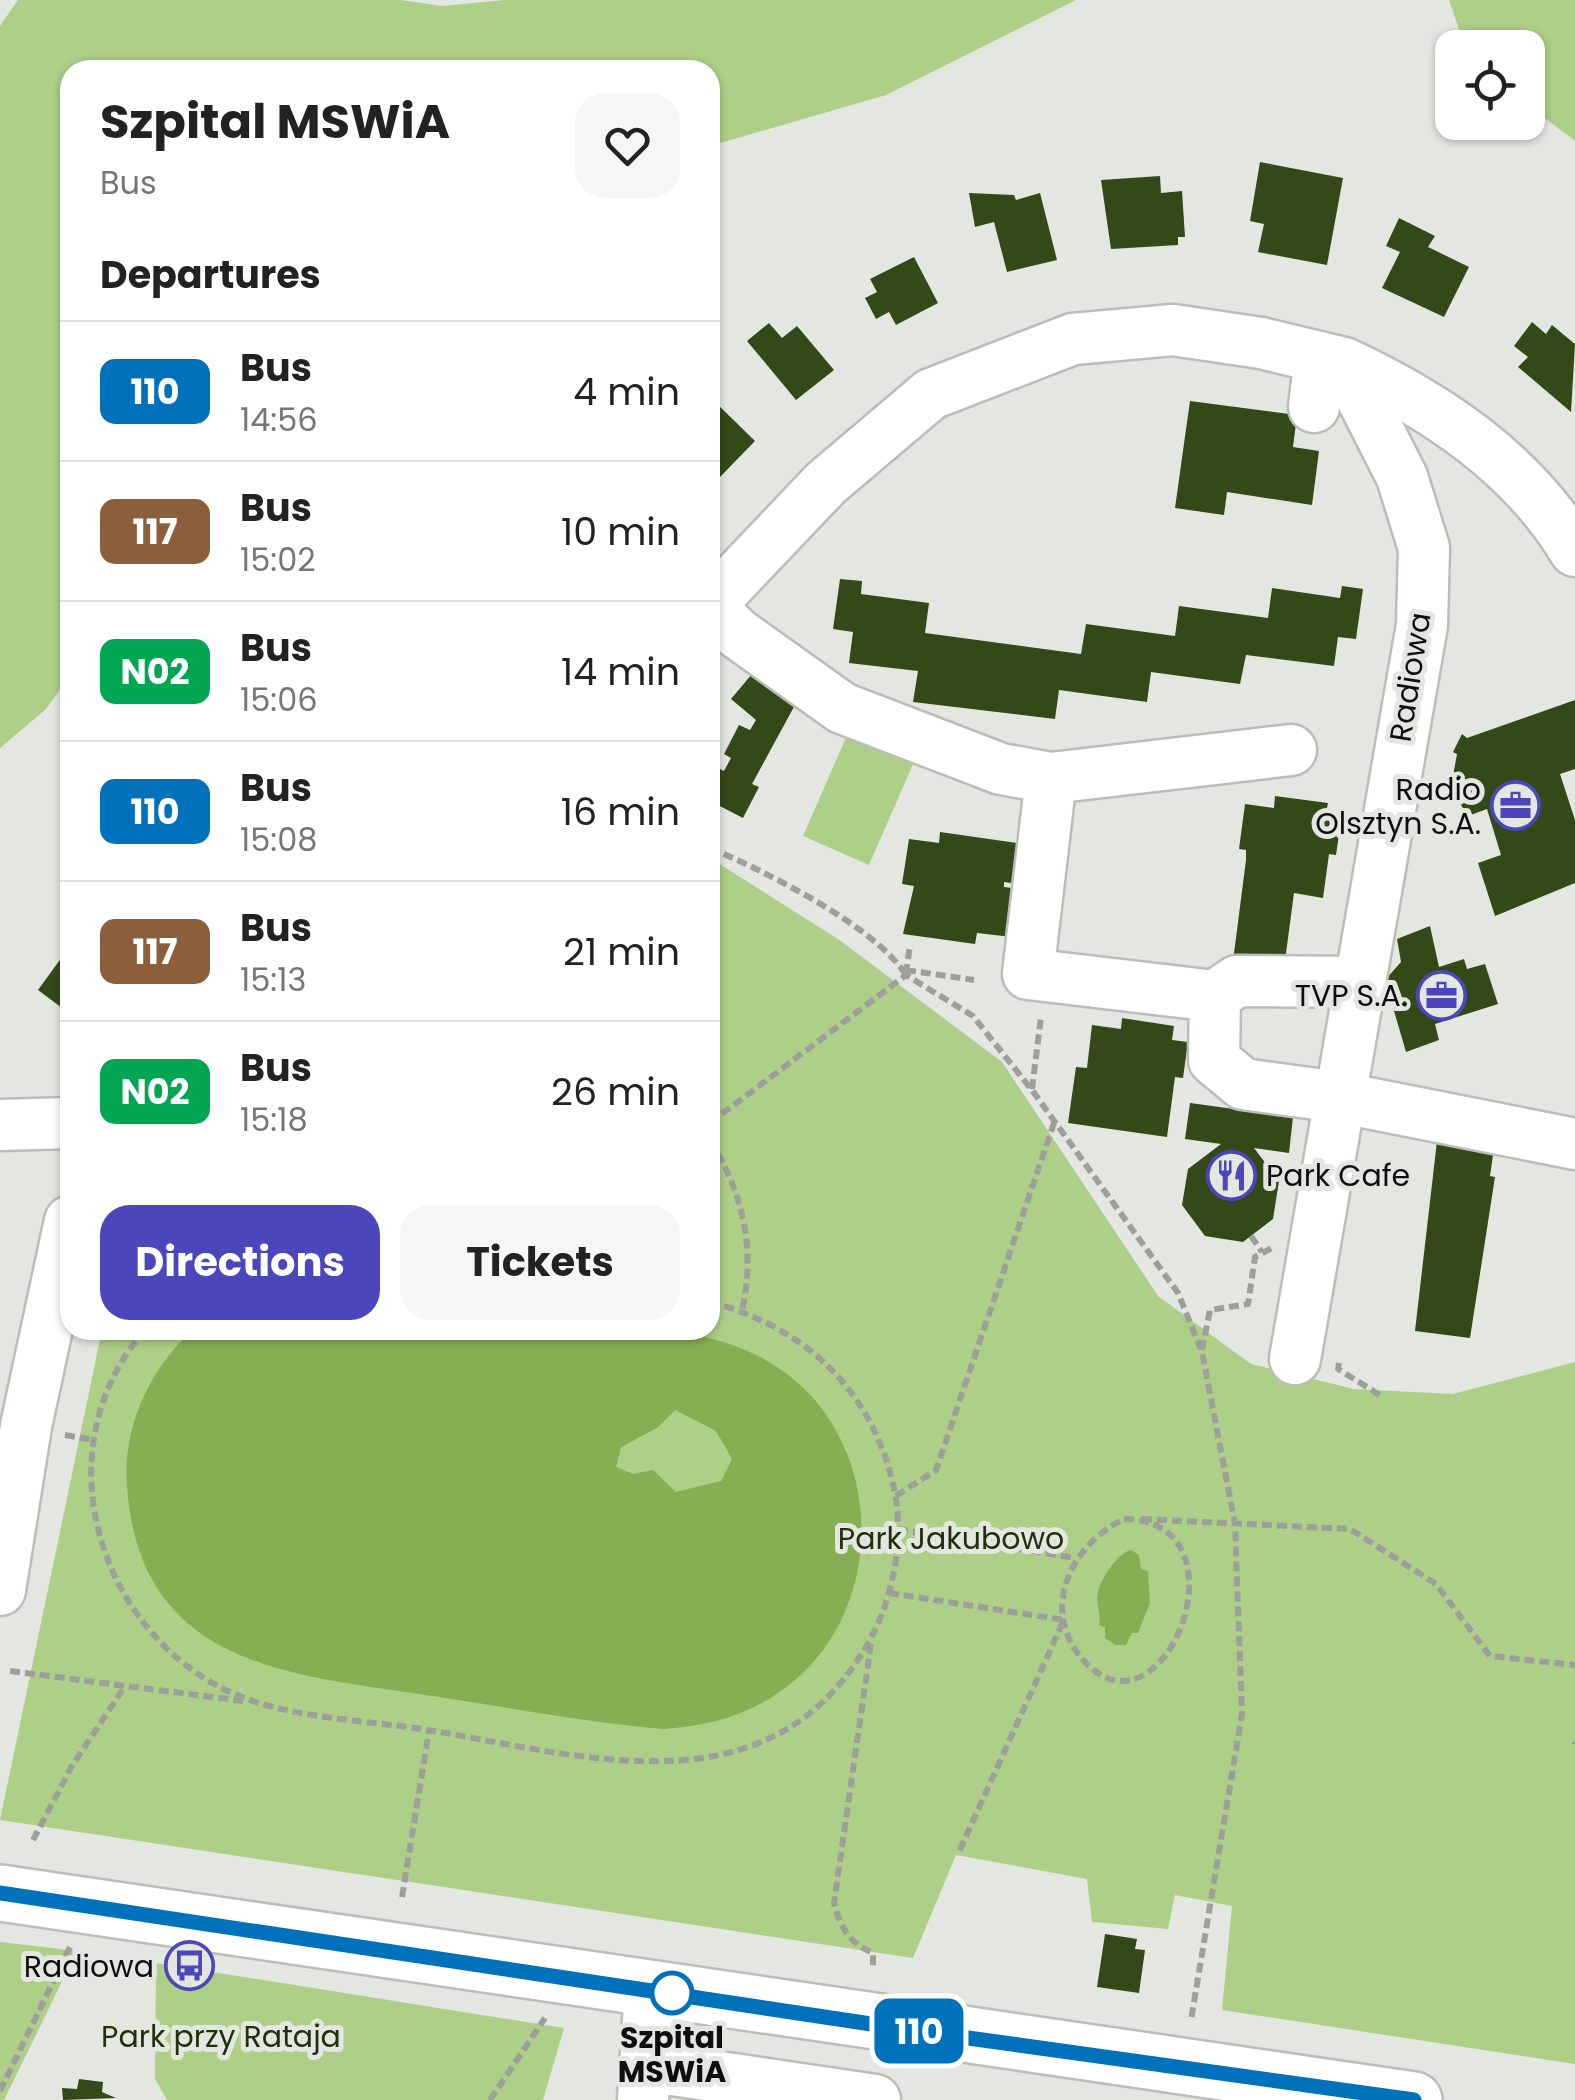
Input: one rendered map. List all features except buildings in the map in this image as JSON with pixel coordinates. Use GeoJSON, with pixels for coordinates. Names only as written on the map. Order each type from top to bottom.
{"type":"FeatureCollection","features":[{"type":"Feature","properties":{"kind":"main road"},"geometry":{"type":"LineString","coordinates":[[0,1893],[1414,2100]]}},
{"type":"Feature","properties":{"kind":"street"},"geometry":{"type":"LineString","coordinates":[[720,595],[826,483],[931,394],[1073,339],[1173,330],[1332,360],[1413,395],[1503,462],[1560,527],[1575,551]]}},
{"type":"Feature","properties":{"kind":"street"},"geometry":{"type":"LineString","coordinates":[[1314,407],[1332,360]]}},
{"type":"Feature","properties":{"kind":"street","name":"Radiowa"},"geometry":{"type":"LineString","coordinates":[[1295,1359],[1422,625],[1424,548],[1402,476],[1332,360]]}},
{"type":"Feature","properties":{"kind":"street"},"geometry":{"type":"LineString","coordinates":[[720,616],[736,632],[842,708],[1001,770],[1051,778],[1291,750]]}},
{"type":"Feature","properties":{"kind":"street"},"geometry":{"type":"LineString","coordinates":[[1051,778],[1028,974],[1214,996],[1238,981],[1358,982]]}},
{"type":"Feature","properties":{"kind":"street"},"geometry":{"type":"LineString","coordinates":[[1214,996],[1214,1060],[1243,1084],[1338,1097],[1575,1144]]}},
{"type":"Feature","properties":{"kind":"street"},"geometry":{"type":"LineString","coordinates":[[0,1125],[60,1123]]}},
{"type":"Feature","properties":{"kind":"street"},"geometry":{"type":"LineString","coordinates":[[0,1590],[26,1426],[60,1268]]}},
{"type":"Feature","properties":{"kind":"street"},"geometry":{"type":"LineString","coordinates":[[650,1989],[644,2083],[875,2100]]}},
{"type":"Feature","properties":{"kind":"path"},"geometry":{"type":"LineString","coordinates":[[720,852],[760,869],[892,952],[906,972],[974,1016],[1055,1120],[1178,1292],[1202,1352],[1235,1524],[1242,1714],[1190,2020]]}},
{"type":"Feature","properties":{"kind":"path"},"geometry":{"type":"LineString","coordinates":[[720,1115],[906,972],[910,945]]}},
{"type":"Feature","properties":{"kind":"path"},"geometry":{"type":"LineString","coordinates":[[906,972],[974,980]]}},
{"type":"Feature","properties":{"kind":"path"},"geometry":{"type":"LineString","coordinates":[[1032,1090],[1041,1012]]}},
{"type":"Feature","properties":{"kind":"path"},"geometry":{"type":"LineString","coordinates":[[896,1496],[936,1470],[1055,1120]]}},
{"type":"Feature","properties":{"kind":"path"},"geometry":{"type":"LineString","coordinates":[[720,1160],[736,1191],[745,1225],[748,1260],[742,1310]]}},
{"type":"Feature","properties":{"kind":"path"},"geometry":{"type":"LineString","coordinates":[[1251,1236],[1262,1252]]}},
{"type":"Feature","properties":{"kind":"path"},"geometry":{"type":"LineString","coordinates":[[1202,1352],[1210,1310],[1248,1304],[1255,1257],[1278,1248]]}},
{"type":"Feature","properties":{"kind":"path"},"geometry":{"type":"LineString","coordinates":[[720,1304],[742,1310],[803,1342],[855,1395],[888,1460],[898,1529],[889,1593],[872,1638],[834,1903],[842,1930],[857,1946],[873,1953],[872,1969]]}},
{"type":"Feature","properties":{"kind":"path"},"geometry":{"type":"LineString","coordinates":[[138,1340],[117,1371],[94,1440],[94,1513],[116,1583],[158,1642],[185,1666],[250,1702]]}},
{"type":"Feature","properties":{"kind":"path"},"geometry":{"type":"LineString","coordinates":[[69,1436],[94,1440]]}},
{"type":"Feature","properties":{"kind":"path"},"geometry":{"type":"LineString","coordinates":[[1142,1519],[1172,1540],[1189,1578],[1187,1621],[1171,1648],[1148,1670],[1129,1679],[1112,1679],[1096,1673],[1081,1658],[1064,1620],[1062,1598],[1075,1558],[1105,1528],[1124,1519],[1142,1519],[1350,1529],[1436,1584],[1490,1656],[1575,1664]]}},
{"type":"Feature","properties":{"kind":"path"},"geometry":{"type":"LineString","coordinates":[[898,1529],[1075,1558]]}},
{"type":"Feature","properties":{"kind":"path"},"geometry":{"type":"LineString","coordinates":[[889,1593],[1064,1620]]}},
{"type":"Feature","properties":{"kind":"path"},"geometry":{"type":"LineString","coordinates":[[958,1854],[1064,1620]]}},
{"type":"Feature","properties":{"kind":"path"},"geometry":{"type":"LineString","coordinates":[[10,1671],[250,1702],[627,1761],[700,1761],[736,1753],[801,1720],[841,1683],[872,1638]]}},
{"type":"Feature","properties":{"kind":"path"},"geometry":{"type":"LineString","coordinates":[[33,1840],[72,1766],[126,1686]]}},
{"type":"Feature","properties":{"kind":"path"},"geometry":{"type":"LineString","coordinates":[[402,1897],[429,1730]]}},
{"type":"Feature","properties":{"kind":"path"},"geometry":{"type":"LineString","coordinates":[[0,2090],[71,1944]]}},
{"type":"Feature","properties":{"kind":"path"},"geometry":{"type":"LineString","coordinates":[[490,2100],[548,2013]]}},
{"type":"Feature","properties":{"kind":"green space"},"geometry":{"type":"Polygon","coordinates":[[[18,0],[401,0],[442,6],[505,0],[1076,0],[886,95],[720,143],[720,60],[60,60],[60,690],[45,710],[0,748],[0,26],[18,0]]]}},
{"type":"Feature","properties":{"kind":"green space"},"geometry":{"type":"Polygon","coordinates":[[[1449,0],[1575,0],[1575,141],[1545,118],[1545,30],[1459,30],[1449,0]]]}},
{"type":"Feature","properties":{"kind":"green space"},"geometry":{"type":"Polygon","coordinates":[[[848,733],[914,762],[869,865],[803,836],[848,733]]]}},
{"type":"Feature","properties":{"kind":"green space","name":"Park Jakubowo"},"geometry":{"type":"Polygon","coordinates":[[[720,864],[838,939],[1002,1062],[1158,1296],[1251,1364],[1354,1389],[1453,1394],[1575,1362],[1575,2064],[1222,2010],[1232,1906],[1175,1895],[1168,1929],[1092,1922],[1087,1879],[956,1855],[913,1958],[0,1820],[100,1340],[720,1340],[720,864]]]}},
{"type":"Feature","properties":{"kind":"green space","name":"Park przy Rataja"},"geometry":{"type":"Polygon","coordinates":[[[0,1942],[77,1951],[4,2100],[0,2100],[0,1942]]]}},
{"type":"Feature","properties":{"kind":"green space","name":"Park przy Rataja"},"geometry":{"type":"Polygon","coordinates":[[[156,1963],[564,2028],[543,2100],[167,2100],[155,2079],[156,1963]]]}},
{"type":"Feature","properties":{"kind":"shaded area"},"geometry":{"type":"Polygon","coordinates":[[[183,1340],[715,1340],[780,1369],[816,1401],[842,1441],[857,1485],[861,1532],[856,1578],[840,1622],[814,1661],[765,1701],[724,1719],[695,1725],[664,1729],[581,1719],[284,1670],[236,1654],[195,1629],[162,1595],[138,1548],[127,1486],[129,1443],[142,1400],[164,1362],[183,1340]],[[675,1410],[657,1428],[621,1447],[616,1467],[633,1474],[653,1470],[676,1492],[721,1481],[732,1459],[716,1431],[675,1410]]]}},
{"type":"Feature","properties":{"kind":"shaded area"},"geometry":{"type":"Polygon","coordinates":[[[1131,1550],[1139,1555],[1141,1569],[1148,1571],[1150,1603],[1138,1633],[1132,1633],[1126,1645],[1115,1645],[1105,1638],[1105,1627],[1099,1625],[1098,1592],[1111,1567],[1131,1550]]]}},
{"type":"Feature","properties":{"kind":"bus line","name":"110"},"geometry":{"type":"LineString","coordinates":[[0,1893],[911,2030],[1414,2100]]}},
{"type":"Feature","properties":{"kind":"place","name":"Radio Olsztyn S.A."},"geometry":{"type":"Point","coordinates":[1516,806]}},
{"type":"Feature","properties":{"kind":"place","name":"TVP S.A."},"geometry":{"type":"Point","coordinates":[1442,995]}},
{"type":"Feature","properties":{"kind":"place","name":"Park Cafe"},"geometry":{"type":"Point","coordinates":[1231,1175]}},
{"type":"Feature","properties":{"kind":"place","name":"Radiowa"},"geometry":{"type":"Point","coordinates":[189,1966]}},
{"type":"Feature","properties":{"kind":"place","name":"Szpital MSWiA"},"geometry":{"type":"Point","coordinates":[672,1993]}}]}
